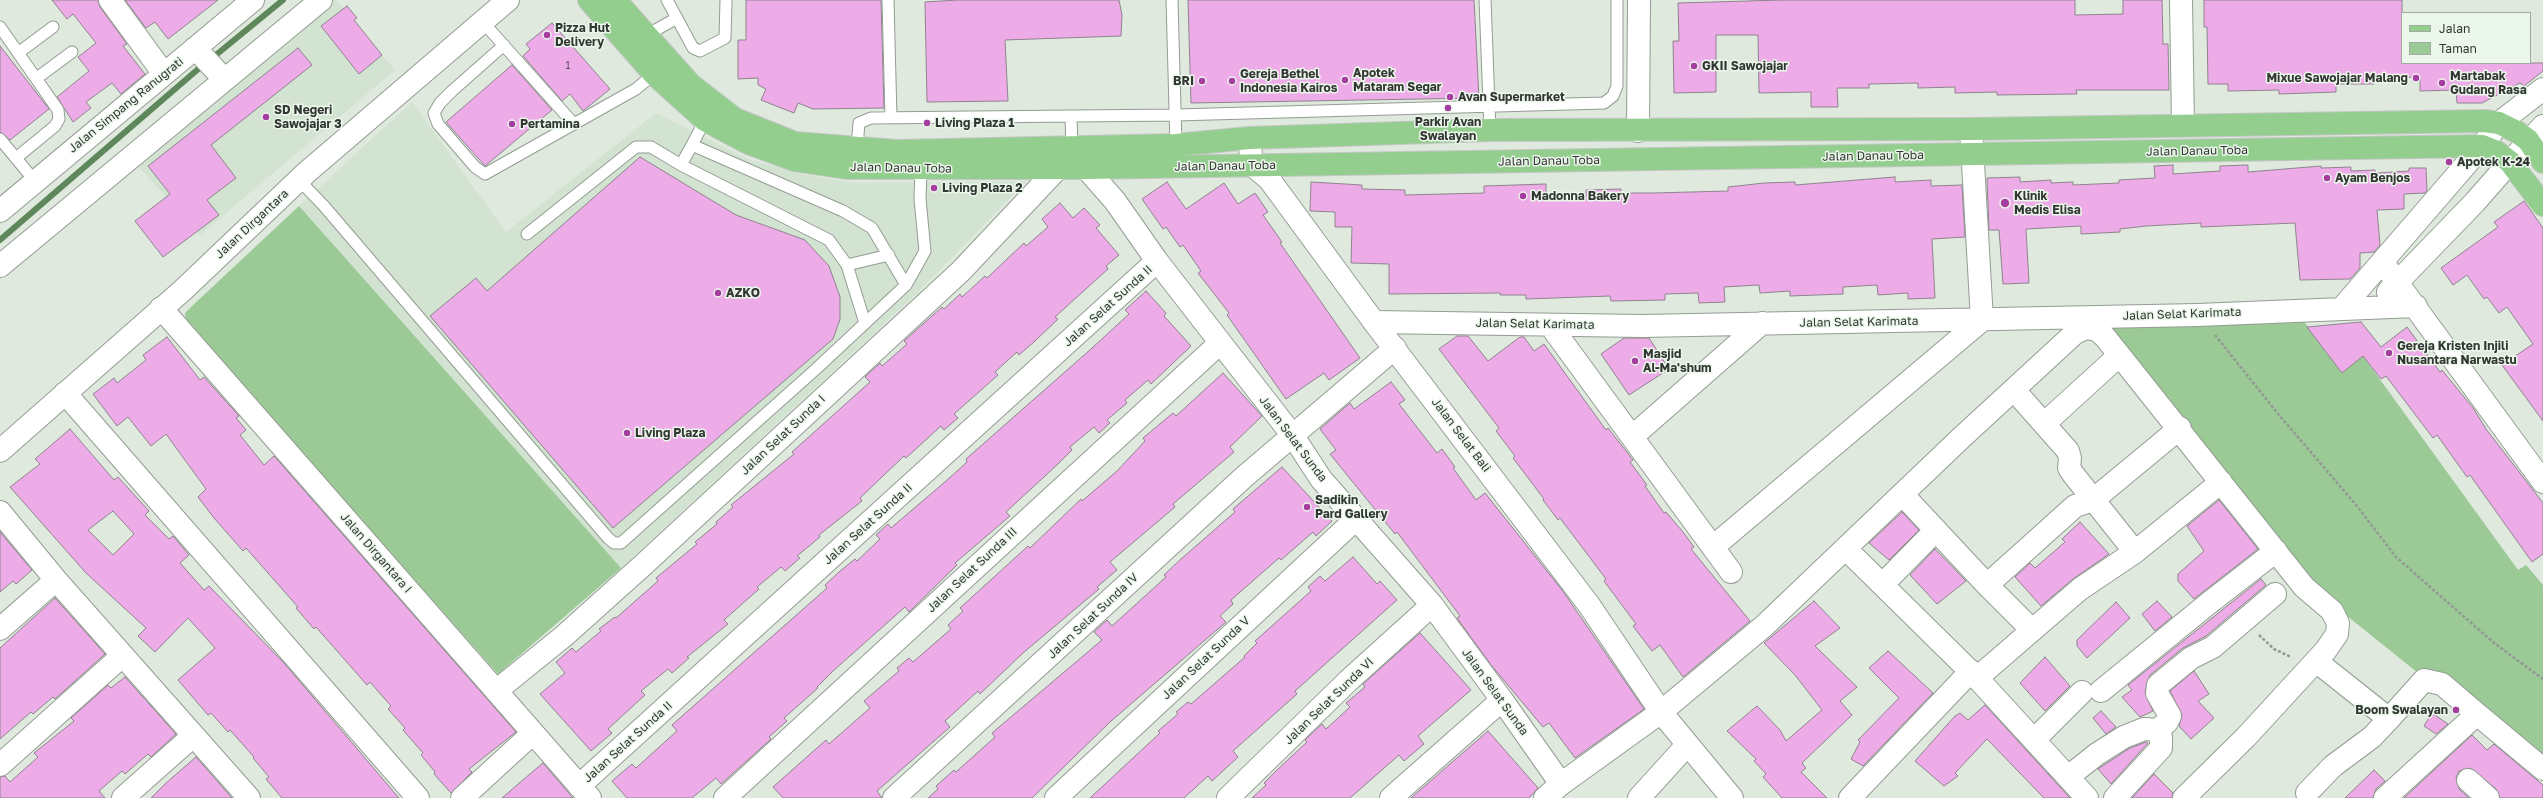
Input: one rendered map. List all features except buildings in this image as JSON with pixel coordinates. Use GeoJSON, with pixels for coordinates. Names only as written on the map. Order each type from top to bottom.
{"type":"FeatureCollection","features":[{"type":"Feature","properties":{"kind":"main road","name":"Jalan Danau Toba"},"geometry":{"type":"LineString","coordinates":[[589,0],[654,74],[705,120],[748,143],[794,160],[847,168],[1086,168],[2482,146],[2497,152],[2510,162],[2543,205]]}},
{"type":"Feature","properties":{"kind":"main road","name":"Jalan Danau Toba"},"geometry":{"type":"LineString","coordinates":[[615,0],[645,36],[691,85],[735,120],[796,143],[897,151],[1176,145],[1249,138],[1490,130],[1638,131],[1971,129],[2485,121],[2536,133],[2543,162]]}},
{"type":"Feature","properties":{"kind":"street"},"geometry":{"type":"LineString","coordinates":[[110,0],[164,74]]}},
{"type":"Feature","properties":{"kind":"street","name":"Jalan Simpang Ranugrati"},"geometry":{"type":"LineString","coordinates":[[0,211],[34,180],[164,74],[210,64],[253,0]]}},
{"type":"Feature","properties":{"kind":"street"},"geometry":{"type":"LineString","coordinates":[[0,266],[210,64],[321,0]]}},
{"type":"Feature","properties":{"kind":"street","name":"Jalan Dirgantara"},"geometry":{"type":"LineString","coordinates":[[0,451],[161,308],[299,180],[508,0]]}},
{"type":"Feature","properties":{"kind":"street"},"geometry":{"type":"LineString","coordinates":[[1638,131],[1639,0]]}},
{"type":"Feature","properties":{"kind":"street"},"geometry":{"type":"LineString","coordinates":[[2182,0],[2184,125]]}},
{"type":"Feature","properties":{"kind":"street"},"geometry":{"type":"LineString","coordinates":[[2344,308],[2384,263],[2499,124],[2543,89]]}},
{"type":"Feature","properties":{"kind":"street"},"geometry":{"type":"LineString","coordinates":[[1713,547],[1982,320],[1971,129]]}},
{"type":"Feature","properties":{"kind":"street"},"geometry":{"type":"LineString","coordinates":[[2374,306],[2475,202],[2536,133]]}},
{"type":"Feature","properties":{"kind":"street"},"geometry":{"type":"LineString","coordinates":[[1249,138],[1252,165]]}},
{"type":"Feature","properties":{"kind":"street","name":"Jalan Selat Bali"},"geometry":{"type":"LineString","coordinates":[[1252,165],[1270,179],[1374,322],[1589,604],[1661,712],[1732,798]]}},
{"type":"Feature","properties":{"kind":"street","name":"Jalan Selat Sunda I"},"geometry":{"type":"LineString","coordinates":[[496,691],[564,636],[642,566],[961,271],[1058,168]]}},
{"type":"Feature","properties":{"kind":"street","name":"Jalan Selat Sunda"},"geometry":{"type":"LineString","coordinates":[[1086,168],[1115,201],[1157,261],[1293,436],[1322,479],[1432,605],[1502,700],[1553,791]]}},
{"type":"Feature","properties":{"kind":"street","name":"Jalan Selat Sunda II"},"geometry":{"type":"LineString","coordinates":[[584,792],[1157,261]]}},
{"type":"Feature","properties":{"kind":"street"},"geometry":{"type":"LineString","coordinates":[[2384,263],[2543,482]]}},
{"type":"Feature","properties":{"kind":"street","name":"Jalan Selat Karimata"},"geometry":{"type":"LineString","coordinates":[[1374,322],[1550,325],[1982,320],[2198,315],[2374,306],[2416,306]]}},
{"type":"Feature","properties":{"kind":"street","name":"Jalan Dirgantara I"},"geometry":{"type":"LineString","coordinates":[[161,308],[584,792]]}},
{"type":"Feature","properties":{"kind":"street"},"geometry":{"type":"LineString","coordinates":[[1633,436],[1762,323]]}},
{"type":"Feature","properties":{"kind":"street"},"geometry":{"type":"LineString","coordinates":[[1550,325],[1633,436],[1731,572]]}},
{"type":"Feature","properties":{"kind":"street"},"geometry":{"type":"LineString","coordinates":[[1553,791],[1661,712],[1764,626],[2078,331],[2091,328],[2105,337],[2180,428],[2304,587],[2336,617],[2338,623],[2337,634],[2316,661],[2246,737],[2184,798]]}},
{"type":"Feature","properties":{"kind":"street","name":"Jalan Selat Sunda III"},"geometry":{"type":"LineString","coordinates":[[725,798],[1220,343]]}},
{"type":"Feature","properties":{"kind":"street","name":"Jalan Selat Sunda IV"},"geometry":{"type":"LineString","coordinates":[[894,798],[1244,477],[1395,348]]}},
{"type":"Feature","properties":{"kind":"street"},"geometry":{"type":"LineString","coordinates":[[2045,423],[2113,361]]}},
{"type":"Feature","properties":{"kind":"street"},"geometry":{"type":"LineString","coordinates":[[2014,390],[2045,423],[2068,451],[2069,468],[2135,552]]}},
{"type":"Feature","properties":{"kind":"street"},"geometry":{"type":"LineString","coordinates":[[65,393],[418,798]]}},
{"type":"Feature","properties":{"kind":"street"},"geometry":{"type":"LineString","coordinates":[[1987,585],[2075,506],[2093,500],[2180,428]]}},
{"type":"Feature","properties":{"kind":"street"},"geometry":{"type":"LineString","coordinates":[[1850,798],[1974,674],[2080,589],[2135,552],[2221,482]]}},
{"type":"Feature","properties":{"kind":"street"},"geometry":{"type":"LineString","coordinates":[[1903,495],[1987,585],[2031,629]]}},
{"type":"Feature","properties":{"kind":"street"},"geometry":{"type":"LineString","coordinates":[[0,512],[56,580],[248,798]]}},
{"type":"Feature","properties":{"kind":"street","name":"Jalan Selat Sunda V"},"geometry":{"type":"LineString","coordinates":[[1056,798],[1356,519]]}},
{"type":"Feature","properties":{"kind":"street"},"geometry":{"type":"LineString","coordinates":[[1883,584],[1936,530]]}},
{"type":"Feature","properties":{"kind":"street"},"geometry":{"type":"LineString","coordinates":[[1846,549],[1974,674],[2087,798]]}},
{"type":"Feature","properties":{"kind":"street"},"geometry":{"type":"LineString","coordinates":[[2034,740],[2092,691],[2276,552]]}},
{"type":"Feature","properties":{"kind":"street"},"geometry":{"type":"LineString","coordinates":[[0,629],[56,580]]}},
{"type":"Feature","properties":{"kind":"street"},"geometry":{"type":"LineString","coordinates":[[2068,777],[2097,754],[2124,737],[2144,729],[2158,730],[2167,722],[2170,716],[2157,693],[2158,685],[2191,658],[2213,647],[2274,594]]}},
{"type":"Feature","properties":{"kind":"street","name":"Jalan Selat Sunda VI"},"geometry":{"type":"LineString","coordinates":[[1228,798],[1348,682],[1432,605]]}},
{"type":"Feature","properties":{"kind":"street"},"geometry":{"type":"LineString","coordinates":[[0,765],[122,656]]}},
{"type":"Feature","properties":{"kind":"street"},"geometry":{"type":"LineString","coordinates":[[2316,661],[2389,719]]}},
{"type":"Feature","properties":{"kind":"street"},"geometry":{"type":"LineString","coordinates":[[2308,793],[2333,766],[2372,737],[2424,680],[2442,684],[2543,769]]}},
{"type":"Feature","properties":{"kind":"street"},"geometry":{"type":"LineString","coordinates":[[1391,798],[1502,700]]}},
{"type":"Feature","properties":{"kind":"street"},"geometry":{"type":"LineString","coordinates":[[2385,798],[2477,714]]}},
{"type":"Feature","properties":{"kind":"street"},"geometry":{"type":"LineString","coordinates":[[2115,798],[2159,752],[2162,745],[2158,730]]}},
{"type":"Feature","properties":{"kind":"street"},"geometry":{"type":"LineString","coordinates":[[462,798],[532,734]]}},
{"type":"Feature","properties":{"kind":"street"},"geometry":{"type":"LineString","coordinates":[[123,798],[193,736]]}},
{"type":"Feature","properties":{"kind":"street"},"geometry":{"type":"LineString","coordinates":[[1639,798],[1687,744]]}},
{"type":"Feature","properties":{"kind":"street"},"geometry":{"type":"LineString","coordinates":[[2468,780],[2488,798]]}},
{"type":"Feature","properties":{"kind":"lane"},"geometry":{"type":"LineString","coordinates":[[667,0],[694,48],[700,51],[725,38],[726,0]]}},
{"type":"Feature","properties":{"kind":"lane"},"geometry":{"type":"LineString","coordinates":[[888,0],[891,118]]}},
{"type":"Feature","properties":{"kind":"lane"},"geometry":{"type":"LineString","coordinates":[[1172,0],[1176,145]]}},
{"type":"Feature","properties":{"kind":"lane"},"geometry":{"type":"LineString","coordinates":[[1484,0],[1490,130]]}},
{"type":"Feature","properties":{"kind":"lane"},"geometry":{"type":"LineString","coordinates":[[857,147],[859,123],[871,118],[1176,115],[1604,103],[1613,96],[1617,86],[1617,0]]}},
{"type":"Feature","properties":{"kind":"lane"},"geometry":{"type":"LineString","coordinates":[[645,36],[677,18]]}},
{"type":"Feature","properties":{"kind":"lane"},"geometry":{"type":"LineString","coordinates":[[482,21],[573,123]]}},
{"type":"Feature","properties":{"kind":"lane"},"geometry":{"type":"LineString","coordinates":[[0,27],[58,110],[59,119],[55,126],[16,158]]}},
{"type":"Feature","properties":{"kind":"lane"},"geometry":{"type":"LineString","coordinates":[[18,53],[53,27]]}},
{"type":"Feature","properties":{"kind":"lane"},"geometry":{"type":"LineString","coordinates":[[1617,31],[1638,32]]}},
{"type":"Feature","properties":{"kind":"lane"},"geometry":{"type":"LineString","coordinates":[[504,45],[452,90],[440,103],[434,113],[438,124],[475,167],[485,174],[573,123],[636,90],[654,74]]}},
{"type":"Feature","properties":{"kind":"lane"},"geometry":{"type":"LineString","coordinates":[[37,78],[72,52]]}},
{"type":"Feature","properties":{"kind":"lane"},"geometry":{"type":"LineString","coordinates":[[1071,117],[1072,147]]}},
{"type":"Feature","properties":{"kind":"lane"},"geometry":{"type":"LineString","coordinates":[[680,165],[705,120]]}},
{"type":"Feature","properties":{"kind":"lane"},"geometry":{"type":"LineString","coordinates":[[0,139],[34,180]]}},
{"type":"Feature","properties":{"kind":"lane"},"geometry":{"type":"LineString","coordinates":[[692,145],[843,211],[872,228],[906,285]]}},
{"type":"Feature","properties":{"kind":"lane"},"geometry":{"type":"LineString","coordinates":[[527,234],[636,147],[651,147],[680,165],[829,240],[847,265],[865,323]]}},
{"type":"Feature","properties":{"kind":"lane"},"geometry":{"type":"LineString","coordinates":[[299,180],[324,206],[608,538],[614,543],[621,543],[906,285],[925,251],[920,199],[921,169]]}},
{"type":"Feature","properties":{"kind":"lane"},"geometry":{"type":"LineString","coordinates":[[847,265],[889,255]]}},
{"type":"Feature","properties":{"kind":"path"},"geometry":{"type":"LineString","coordinates":[[2198,315],[2279,415],[2357,506],[2396,557],[2494,643],[2543,679]]}},
{"type":"Feature","properties":{"kind":"path"},"geometry":{"type":"LineString","coordinates":[[2244,619],[2269,646],[2280,653],[2299,660],[2316,661]]}},
{"type":"Feature","properties":{"kind":"shaded area","name":"SD Negeri Sawojajar 3"},"geometry":{"type":"Polygon","coordinates":[[[331,0],[336,0],[395,70],[200,235],[137,165],[331,0]]]}},
{"type":"Feature","properties":{"kind":"shaded area"},"geometry":{"type":"Polygon","coordinates":[[[412,102],[506,232],[656,113],[750,160],[806,175],[856,183],[1027,181],[915,295],[621,568],[299,206],[412,102]]]}},
{"type":"Feature","properties":{"kind":"green space"},"geometry":{"type":"Polygon","coordinates":[[[299,206],[621,568],[498,674],[186,322],[185,313],[299,206]]]}},
{"type":"Feature","properties":{"kind":"green space"},"geometry":{"type":"Polygon","coordinates":[[[2303,320],[2341,372],[2363,356],[2518,570],[2526,565],[2543,585],[2543,767],[2479,722],[2331,603],[2095,323],[2303,320]]]}},
{"type":"Feature","properties":{"kind":"waterway"},"geometry":{"type":"LineString","coordinates":[[211,59],[283,0]]}},
{"type":"Feature","properties":{"kind":"waterway"},"geometry":{"type":"LineString","coordinates":[[0,240],[204,64]]}},
{"type":"Feature","properties":{"kind":"place","name":"Pizza Hut Delivery"},"geometry":{"type":"Point","coordinates":[547,35]}},
{"type":"Feature","properties":{"kind":"place","name":"GKII Sawojajar"},"geometry":{"type":"Point","coordinates":[1694,66]}},
{"type":"Feature","properties":{"kind":"place","name":"Mixue Sawojajar Malang"},"geometry":{"type":"Point","coordinates":[2416,78]}},
{"type":"Feature","properties":{"kind":"place","name":"Apotek Mataram Segar"},"geometry":{"type":"Point","coordinates":[1345,80]}},
{"type":"Feature","properties":{"kind":"place","name":"BRI"},"geometry":{"type":"Point","coordinates":[1202,81]}},
{"type":"Feature","properties":{"kind":"place","name":"Gereja Bethel Indonesia Kairos"},"geometry":{"type":"Point","coordinates":[1232,81]}},
{"type":"Feature","properties":{"kind":"place","name":"Martabak Gudang Rasa"},"geometry":{"type":"Point","coordinates":[2442,83]}},
{"type":"Feature","properties":{"kind":"place","name":"Avan Supermarket"},"geometry":{"type":"Point","coordinates":[1450,97]}},
{"type":"Feature","properties":{"kind":"place","name":"Parkir Avan Swalayan"},"geometry":{"type":"Point","coordinates":[1448,108]}},
{"type":"Feature","properties":{"kind":"place","name":"SD Negeri Sawojajar 3"},"geometry":{"type":"Point","coordinates":[266,117]}},
{"type":"Feature","properties":{"kind":"place","name":"Living Plaza 1"},"geometry":{"type":"Point","coordinates":[927,123]}},
{"type":"Feature","properties":{"kind":"place","name":"Pertamina"},"geometry":{"type":"Point","coordinates":[512,124]}},
{"type":"Feature","properties":{"kind":"place","name":"Apotek K-24"},"geometry":{"type":"Point","coordinates":[2449,162]}},
{"type":"Feature","properties":{"kind":"place","name":"Ayam Benjos"},"geometry":{"type":"Point","coordinates":[2327,178]}},
{"type":"Feature","properties":{"kind":"place","name":"Living Plaza 2"},"geometry":{"type":"Point","coordinates":[934,188]}},
{"type":"Feature","properties":{"kind":"place","name":"Madonna Bakery"},"geometry":{"type":"Point","coordinates":[1523,196]}},
{"type":"Feature","properties":{"kind":"place","name":"Klinik Medis Elisa"},"geometry":{"type":"Point","coordinates":[2005,203]}},
{"type":"Feature","properties":{"kind":"place","name":"AZKO"},"geometry":{"type":"Point","coordinates":[718,293]}},
{"type":"Feature","properties":{"kind":"place","name":"Gereja Kristen Injili Nusantara Narwastu"},"geometry":{"type":"Point","coordinates":[2389,353]}},
{"type":"Feature","properties":{"kind":"place","name":"Masjid Al-Ma'shum"},"geometry":{"type":"Point","coordinates":[1635,361]}},
{"type":"Feature","properties":{"kind":"place","name":"Living Plaza"},"geometry":{"type":"Point","coordinates":[627,433]}},
{"type":"Feature","properties":{"kind":"place","name":"Sadikin Pard Gallery"},"geometry":{"type":"Point","coordinates":[1307,507]}},
{"type":"Feature","properties":{"kind":"place","name":"Boom Swalayan"},"geometry":{"type":"Point","coordinates":[2456,710]}}]}
